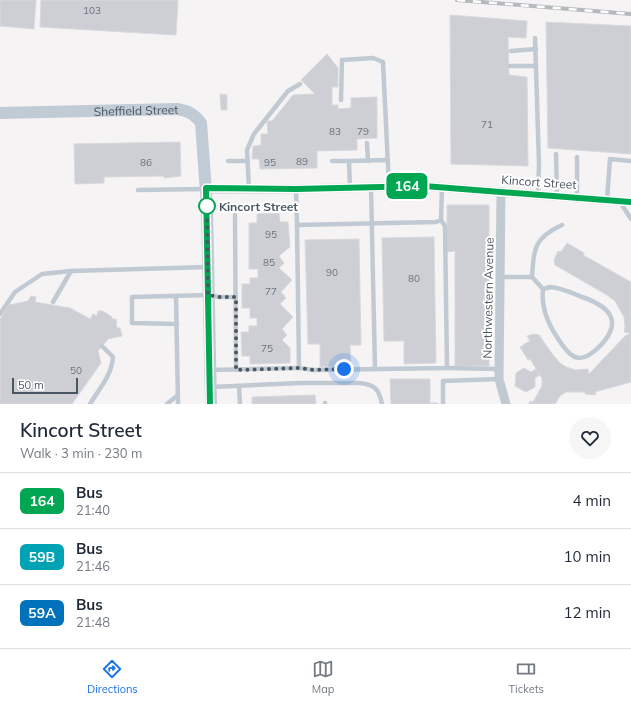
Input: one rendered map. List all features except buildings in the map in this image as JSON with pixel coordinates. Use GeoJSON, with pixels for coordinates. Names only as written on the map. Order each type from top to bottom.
{"type":"FeatureCollection","features":[{"type":"Feature","properties":{"kind":"street","name":"Sheffield Street"},"geometry":{"type":"LineString","coordinates":[[0,113],[170,109],[189,111],[195,115],[201,123],[206,188],[210,404]]}},
{"type":"Feature","properties":{"kind":"street","name":"Kincort Street"},"geometry":{"type":"LineString","coordinates":[[206,188],[296,189],[424,186],[631,202]]}},
{"type":"Feature","properties":{"kind":"street","name":"Northwestern Avenue"},"geometry":{"type":"LineString","coordinates":[[501,192],[499,379],[506,404]]}},
{"type":"Feature","properties":{"kind":"lane"},"geometry":{"type":"LineString","coordinates":[[535,38],[538,194]]}},
{"type":"Feature","properties":{"kind":"lane"},"geometry":{"type":"LineString","coordinates":[[511,51],[536,49]]}},
{"type":"Feature","properties":{"kind":"lane"},"geometry":{"type":"LineString","coordinates":[[341,100],[342,60],[373,58],[383,62],[389,187]]}},
{"type":"Feature","properties":{"kind":"lane"},"geometry":{"type":"LineString","coordinates":[[510,66],[536,66]]}},
{"type":"Feature","properties":{"kind":"lane"},"geometry":{"type":"LineString","coordinates":[[249,189],[247,150],[254,134],[288,91],[300,84]]}},
{"type":"Feature","properties":{"kind":"lane"},"geometry":{"type":"LineString","coordinates":[[367,143],[368,161]]}},
{"type":"Feature","properties":{"kind":"lane"},"geometry":{"type":"LineString","coordinates":[[556,154],[557,196]]}},
{"type":"Feature","properties":{"kind":"lane"},"geometry":{"type":"LineString","coordinates":[[577,157],[577,197]]}},
{"type":"Feature","properties":{"kind":"lane"},"geometry":{"type":"LineString","coordinates":[[607,200],[610,159],[631,161]]}},
{"type":"Feature","properties":{"kind":"lane"},"geometry":{"type":"LineString","coordinates":[[332,161],[387,160]]}},
{"type":"Feature","properties":{"kind":"lane"},"geometry":{"type":"LineString","coordinates":[[228,161],[248,161]]}},
{"type":"Feature","properties":{"kind":"lane"},"geometry":{"type":"LineString","coordinates":[[349,161],[350,188]]}},
{"type":"Feature","properties":{"kind":"lane"},"geometry":{"type":"LineString","coordinates":[[371,187],[375,368]]}},
{"type":"Feature","properties":{"kind":"lane"},"geometry":{"type":"LineString","coordinates":[[442,187],[441,220],[445,226],[447,368]]}},
{"type":"Feature","properties":{"kind":"lane"},"geometry":{"type":"LineString","coordinates":[[138,190],[206,188]]}},
{"type":"Feature","properties":{"kind":"lane"},"geometry":{"type":"LineString","coordinates":[[296,189],[300,368]]}},
{"type":"Feature","properties":{"kind":"lane"},"geometry":{"type":"LineString","coordinates":[[619,201],[631,219]]}},
{"type":"Feature","properties":{"kind":"lane"},"geometry":{"type":"LineString","coordinates":[[235,215],[236,370]]}},
{"type":"Feature","properties":{"kind":"lane"},"geometry":{"type":"LineString","coordinates":[[297,225],[436,222],[441,220]]}},
{"type":"Feature","properties":{"kind":"lane"},"geometry":{"type":"LineString","coordinates":[[532,277],[533,253],[537,244],[546,233],[562,225]]}},
{"type":"Feature","properties":{"kind":"lane"},"geometry":{"type":"LineString","coordinates":[[0,314],[15,292],[42,274],[71,271],[208,267]]}},
{"type":"Feature","properties":{"kind":"lane"},"geometry":{"type":"LineString","coordinates":[[53,302],[71,271]]}},
{"type":"Feature","properties":{"kind":"lane"},"geometry":{"type":"LineString","coordinates":[[500,276],[532,277],[543,288],[558,288],[596,302],[608,312],[612,320],[611,332],[608,338],[587,357],[579,357],[571,354],[563,347],[552,330],[545,314],[542,304],[543,288]]}},
{"type":"Feature","properties":{"kind":"lane"},"geometry":{"type":"LineString","coordinates":[[177,324],[132,324],[132,297],[208,295],[219,297],[236,297]]}},
{"type":"Feature","properties":{"kind":"lane"},"geometry":{"type":"LineString","coordinates":[[176,296],[178,404]]}},
{"type":"Feature","properties":{"kind":"lane"},"geometry":{"type":"LineString","coordinates":[[90,404],[109,374],[112,365],[113,357],[102,346]]}},
{"type":"Feature","properties":{"kind":"lane"},"geometry":{"type":"LineString","coordinates":[[210,370],[300,368],[314,370],[447,368],[499,370]]}},
{"type":"Feature","properties":{"kind":"lane"},"geometry":{"type":"LineString","coordinates":[[443,404],[443,381],[499,379]]}},
{"type":"Feature","properties":{"kind":"lane"},"geometry":{"type":"LineString","coordinates":[[210,388],[300,383],[369,384],[380,394],[382,404]]}},
{"type":"Feature","properties":{"kind":"lane"},"geometry":{"type":"LineString","coordinates":[[240,386],[240,404]]}},
{"type":"Feature","properties":{"kind":"lane"},"geometry":{"type":"LineString","coordinates":[[167,404],[178,395]]}},
{"type":"Feature","properties":{"kind":"railway"},"geometry":{"type":"LineString","coordinates":[[457,0],[631,14]]}},
{"type":"Feature","properties":{"kind":"bus line","name":"164"},"geometry":{"type":"LineString","coordinates":[[210,404],[206,188],[296,189],[424,186],[631,202]]}},
{"type":"Feature","properties":{"kind":"place","name":"Kincort Street"},"geometry":{"type":"Point","coordinates":[207,206]}},
{"type":"Feature","properties":{"kind":"route"},"geometry":{"type":"LineString","coordinates":[[207,206],[208,295],[219,297],[236,297],[236,370],[277,368],[300,368],[314,370],[344,369]]}}]}
